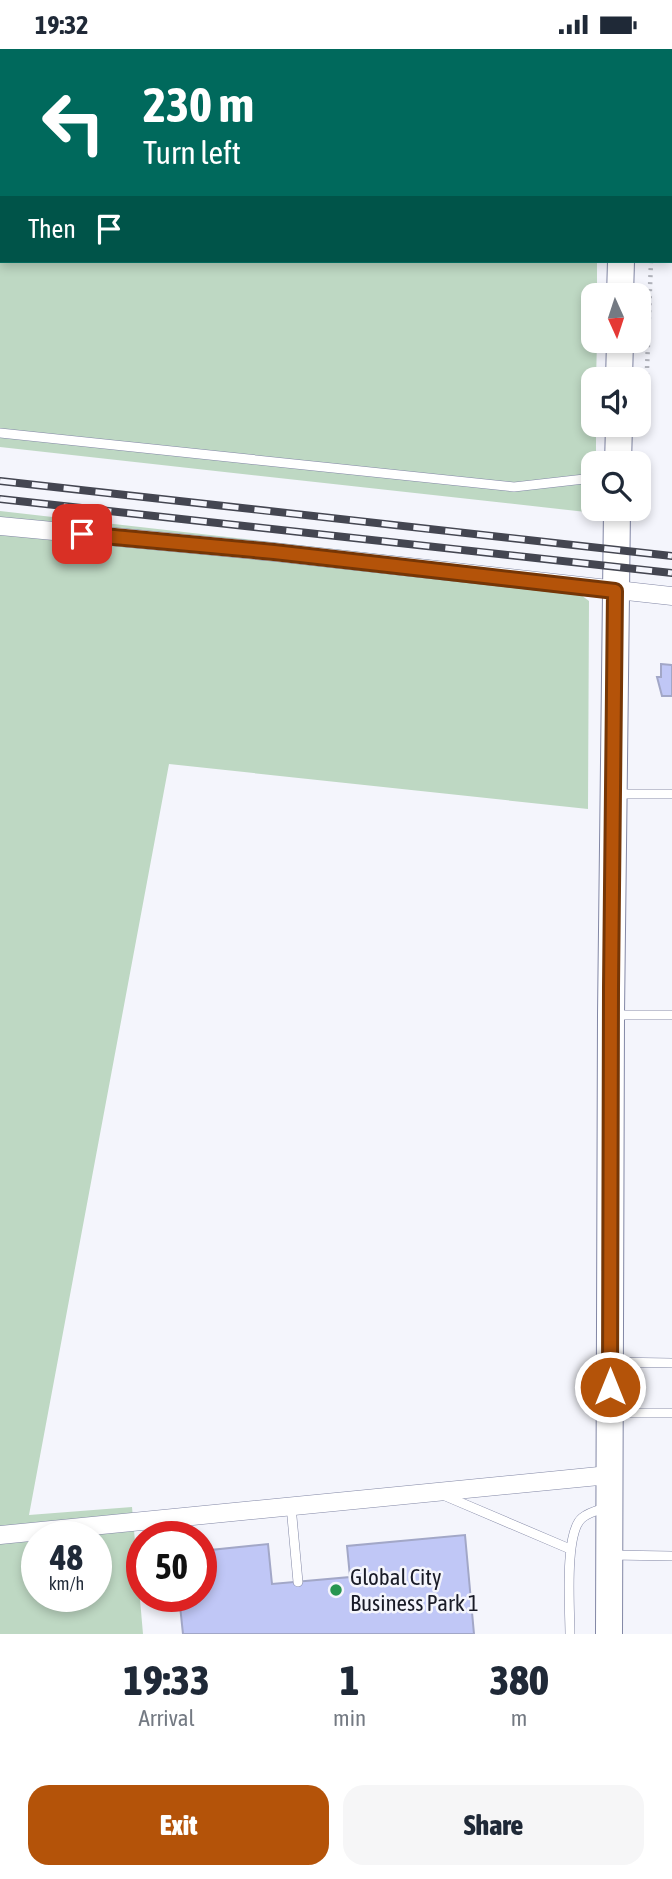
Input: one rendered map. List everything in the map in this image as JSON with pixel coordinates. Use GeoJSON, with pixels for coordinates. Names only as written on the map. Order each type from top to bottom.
{"type":"FeatureCollection","features":[{"type":"Feature","properties":{"kind":"main road"},"geometry":{"type":"LineString","coordinates":[[620,283],[621,263]]}},
{"type":"Feature","properties":{"kind":"main road"},"geometry":{"type":"LineString","coordinates":[[609,1634],[611,1016],[617,521]]}},
{"type":"Feature","properties":{"kind":"street"},"geometry":{"type":"LineString","coordinates":[[0,526],[274,552],[672,596]]}},
{"type":"Feature","properties":{"kind":"street"},"geometry":{"type":"LineString","coordinates":[[0,1535],[609,1475]]}},
{"type":"Feature","properties":{"kind":"lane"},"geometry":{"type":"LineString","coordinates":[[0,433],[514,487],[581,479]]}},
{"type":"Feature","properties":{"kind":"lane"},"geometry":{"type":"LineString","coordinates":[[613,794],[672,794]]}},
{"type":"Feature","properties":{"kind":"lane"},"geometry":{"type":"LineString","coordinates":[[611,1016],[672,1015]]}},
{"type":"Feature","properties":{"kind":"lane"},"geometry":{"type":"LineString","coordinates":[[610,1361],[672,1363]]}},
{"type":"Feature","properties":{"kind":"lane"},"geometry":{"type":"LineString","coordinates":[[610,1413],[672,1413]]}},
{"type":"Feature","properties":{"kind":"lane"},"geometry":{"type":"LineString","coordinates":[[435,1492],[570,1549]]}},
{"type":"Feature","properties":{"kind":"lane"},"geometry":{"type":"LineString","coordinates":[[290,1506],[298,1581]]}},
{"type":"Feature","properties":{"kind":"lane"},"geometry":{"type":"LineString","coordinates":[[570,1634],[570,1549],[574,1529],[581,1519],[609,1507]]}},
{"type":"Feature","properties":{"kind":"lane"},"geometry":{"type":"LineString","coordinates":[[609,1555],[672,1556]]}},
{"type":"Feature","properties":{"kind":"green space"},"geometry":{"type":"Polygon","coordinates":[[[0,263],[597,263],[597,283],[581,283],[581,353],[597,353],[596,367],[581,367],[581,437],[596,437],[596,451],[581,451],[581,511],[0,447],[0,263]]]}},
{"type":"Feature","properties":{"kind":"green space"},"geometry":{"type":"Polygon","coordinates":[[[0,511],[553,574],[589,601],[588,809],[169,764],[29,1515],[132,1507],[133,1521],[126,1521],[126,1612],[141,1612],[143,1634],[0,1634],[0,511]]]}},
{"type":"Feature","properties":{"kind":"building"},"geometry":{"type":"Polygon","coordinates":[[[661,664],[672,665],[672,696],[662,696],[657,677],[661,677],[661,664]]]}},
{"type":"Feature","properties":{"kind":"building","name":"Global City Business Park 1"},"geometry":{"type":"Polygon","coordinates":[[[465,1535],[474,1634],[183,1634],[181,1612],[217,1612],[217,1549],[268,1544],[272,1584],[350,1577],[347,1546],[465,1535]]]}},
{"type":"Feature","properties":{"kind":"railway"},"geometry":{"type":"LineString","coordinates":[[0,481],[672,556]]}},
{"type":"Feature","properties":{"kind":"railway"},"geometry":{"type":"LineString","coordinates":[[0,499],[672,573]]}},
{"type":"Feature","properties":{"kind":"place","name":"Global City Business Park 1"},"geometry":{"type":"Point","coordinates":[336,1590]}},
{"type":"Feature","properties":{"kind":"route"},"geometry":{"type":"LineString","coordinates":[[82,534],[274,552],[615,591],[610,1387]]}}]}
